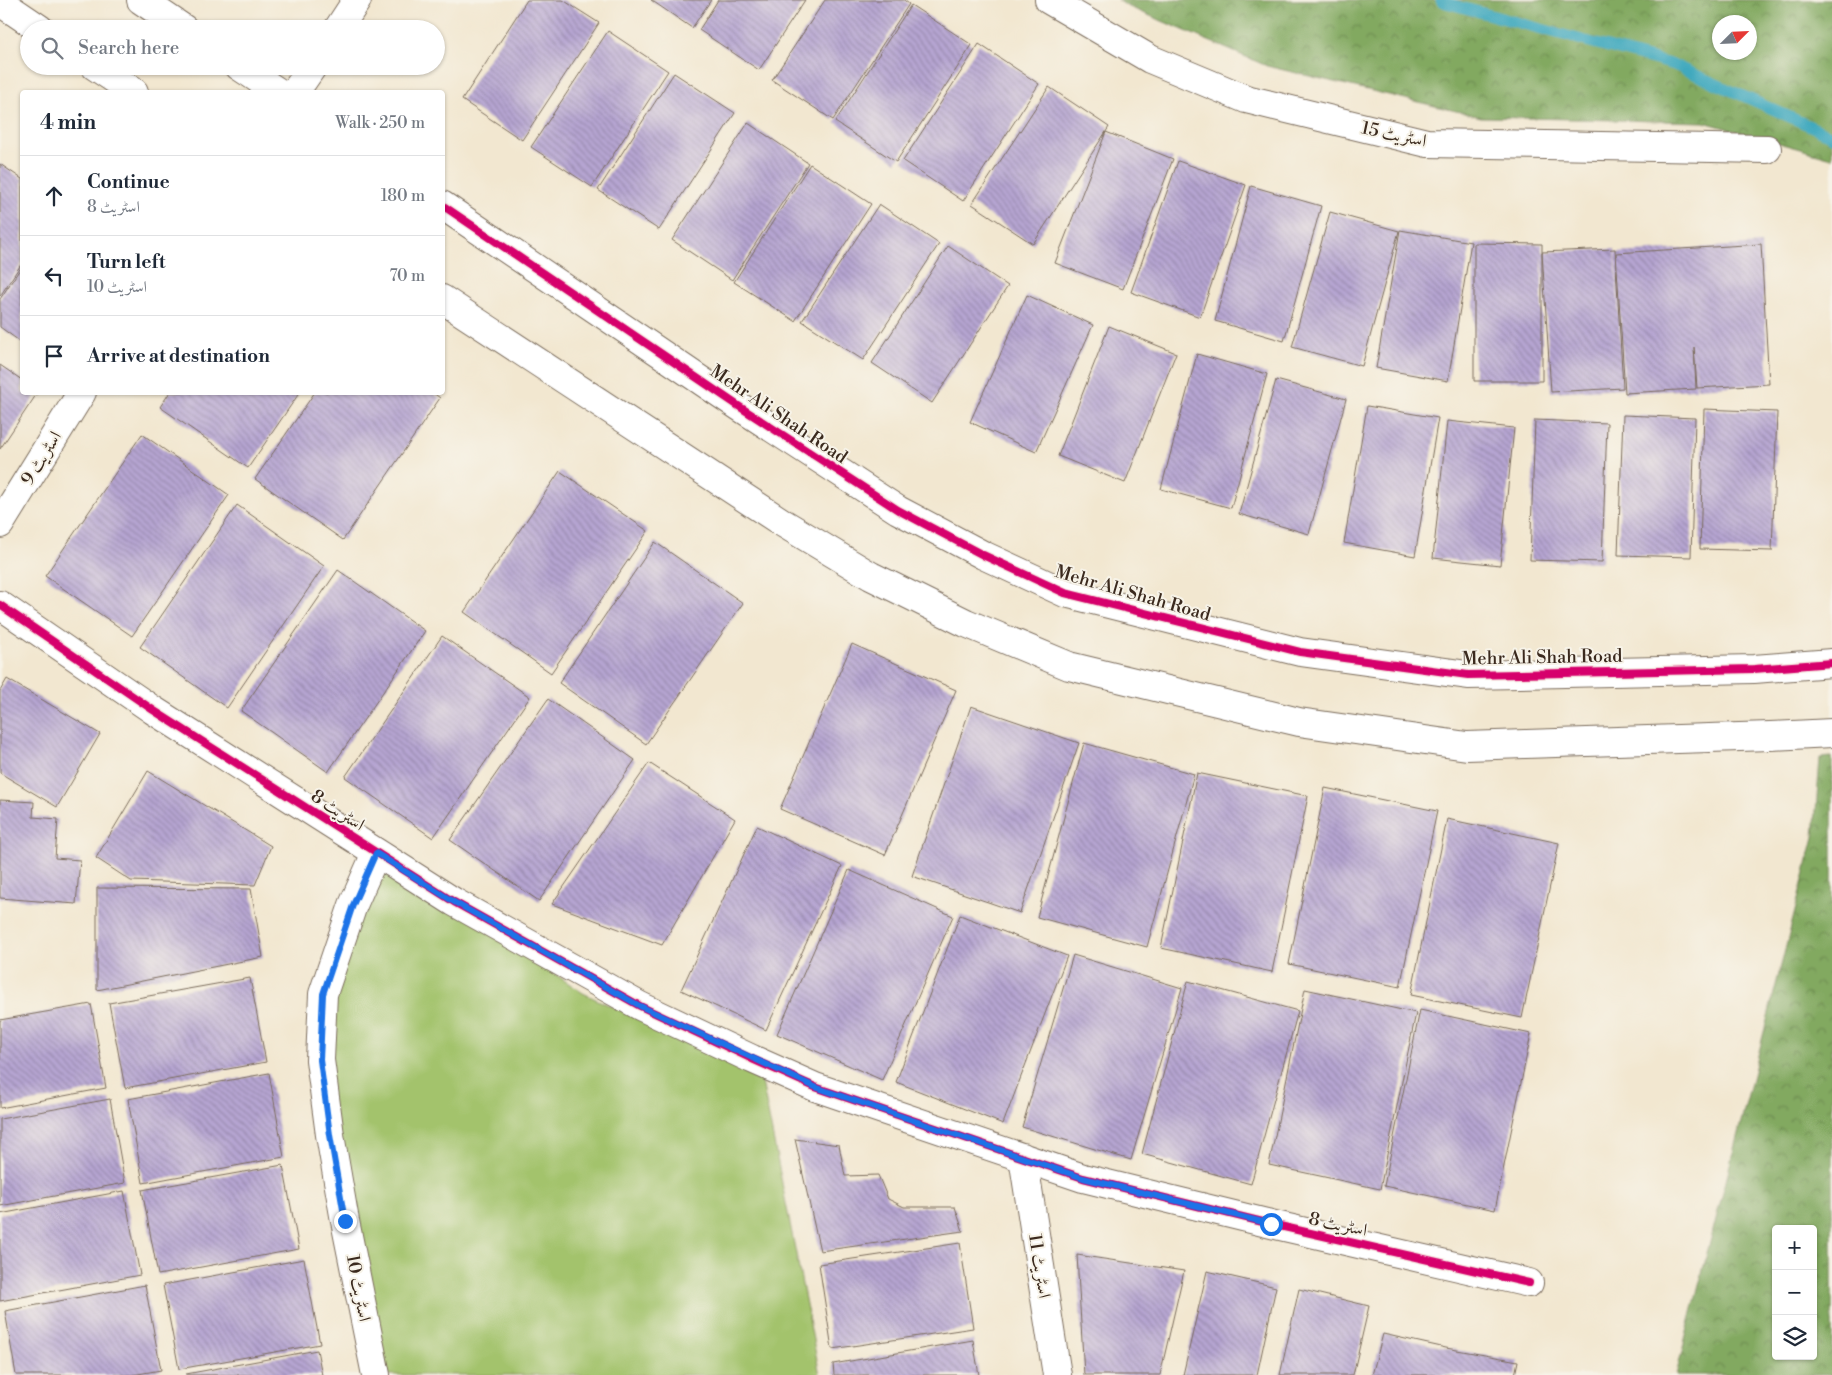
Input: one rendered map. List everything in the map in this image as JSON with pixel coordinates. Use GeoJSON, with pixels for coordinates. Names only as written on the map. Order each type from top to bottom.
{"type":"FeatureCollection","features":[{"type":"Feature","properties":{"kind":"street"},"geometry":{"type":"LineString","coordinates":[[141,0],[171,20]]}},
{"type":"Feature","properties":{"kind":"street"},"geometry":{"type":"LineString","coordinates":[[344,20],[357,0]]}},
{"type":"Feature","properties":{"kind":"street","name":"اسٹریٹ 15"},"geometry":{"type":"LineString","coordinates":[[1049,0],[1150,59],[1246,99],[1427,143],[1767,149]]}},
{"type":"Feature","properties":{"kind":"street"},"geometry":{"type":"LineString","coordinates":[[0,2],[27,20]]}},
{"type":"Feature","properties":{"kind":"street"},"geometry":{"type":"LineString","coordinates":[[108,75],[131,90]]}},
{"type":"Feature","properties":{"kind":"street"},"geometry":{"type":"LineString","coordinates":[[252,75],[275,90]]}},
{"type":"Feature","properties":{"kind":"street"},"geometry":{"type":"LineString","coordinates":[[296,90],[307,75]]}},
{"type":"Feature","properties":{"kind":"street","name":"Mehr Ali Shah Road"},"geometry":{"type":"LineString","coordinates":[[445,207],[740,407],[898,510],[983,555],[1065,593],[1300,652],[1468,675],[1754,669],[1832,663]]}},
{"type":"Feature","properties":{"kind":"street"},"geometry":{"type":"LineString","coordinates":[[445,301],[782,523],[871,576],[966,623],[1069,666],[1299,722],[1467,746],[1832,733]]}},
{"type":"Feature","properties":{"kind":"street","name":"اسٹریٹ 9"},"geometry":{"type":"LineString","coordinates":[[0,524],[80,395]]}},
{"type":"Feature","properties":{"kind":"street","name":"اسٹریٹ 8"},"geometry":{"type":"LineString","coordinates":[[0,605],[153,710],[454,902],[640,1006],[815,1087],[1083,1178],[1271,1224],[1529,1282]]}},
{"type":"Feature","properties":{"kind":"street","name":"اسٹریٹ 10"},"geometry":{"type":"LineString","coordinates":[[376,853],[353,905],[323,994],[320,1060],[330,1135],[345,1221],[376,1375]]}},
{"type":"Feature","properties":{"kind":"street","name":"اسٹریٹ 11"},"geometry":{"type":"LineString","coordinates":[[1024,1158],[1057,1375]]}},
{"type":"Feature","properties":{"kind":"green space"},"geometry":{"type":"Polygon","coordinates":[[[1118,0],[1832,0],[1832,158],[1704,122],[1481,117],[1267,66],[1127,6],[1118,0]]]}},
{"type":"Feature","properties":{"kind":"green space"},"geometry":{"type":"Polygon","coordinates":[[[1832,757],[1832,1375],[1676,1375],[1814,837],[1820,758],[1832,757]]]}},
{"type":"Feature","properties":{"kind":"green space"},"geometry":{"type":"Polygon","coordinates":[[[376,853],[583,993],[761,1077],[820,1375],[379,1375],[320,1060],[353,905],[376,853]]]}},
{"type":"Feature","properties":{"kind":"building"},"geometry":{"type":"Polygon","coordinates":[[[527,0],[563,0],[599,23],[522,140],[462,100],[527,0]]]}},
{"type":"Feature","properties":{"kind":"building"},"geometry":{"type":"Polygon","coordinates":[[[651,0],[711,0],[692,28],[651,0]]]}},
{"type":"Feature","properties":{"kind":"building"},"geometry":{"type":"Polygon","coordinates":[[[718,0],[805,0],[759,70],[699,30],[718,0]]]}},
{"type":"Feature","properties":{"kind":"building"},"geometry":{"type":"Polygon","coordinates":[[[825,0],[904,0],[909,4],[833,120],[772,80],[825,0]]]}},
{"type":"Feature","properties":{"kind":"building"},"geometry":{"type":"Polygon","coordinates":[[[911,5],[972,45],[896,162],[835,122],[911,5]]]}},
{"type":"Feature","properties":{"kind":"building"},"geometry":{"type":"Polygon","coordinates":[[[608,31],[668,71],[592,187],[531,147],[608,31]]]}},
{"type":"Feature","properties":{"kind":"building"},"geometry":{"type":"Polygon","coordinates":[[[979,44],[1039,84],[963,201],[903,161],[979,44]]]}},
{"type":"Feature","properties":{"kind":"building"},"geometry":{"type":"Polygon","coordinates":[[[674,73],[735,113],[659,230],[598,190],[674,73]]]}},
{"type":"Feature","properties":{"kind":"building"},"geometry":{"type":"Polygon","coordinates":[[[1049,87],[1109,127],[1033,244],[972,204],[1049,87]]]}},
{"type":"Feature","properties":{"kind":"building"},"geometry":{"type":"Polygon","coordinates":[[[748,123],[808,163],[732,280],[672,240],[748,123]]]}},
{"type":"Feature","properties":{"kind":"building"},"geometry":{"type":"Polygon","coordinates":[[[1106,132],[1173,159],[1123,289],[1055,263],[1106,132]]]}},
{"type":"Feature","properties":{"kind":"building"},"geometry":{"type":"Polygon","coordinates":[[[1178,161],[1246,185],[1200,317],[1131,292],[1178,161]]]}},
{"type":"Feature","properties":{"kind":"building"},"geometry":{"type":"Polygon","coordinates":[[[0,164],[20,178],[20,266],[0,296],[0,164]]]}},
{"type":"Feature","properties":{"kind":"building"},"geometry":{"type":"Polygon","coordinates":[[[810,164],[871,204],[795,321],[734,282],[810,164]]]}},
{"type":"Feature","properties":{"kind":"building"},"geometry":{"type":"Polygon","coordinates":[[[1251,186],[1321,206],[1284,341],[1215,321],[1251,186]]]}},
{"type":"Feature","properties":{"kind":"building"},"geometry":{"type":"Polygon","coordinates":[[[879,204],[939,244],[863,360],[802,321],[879,204]]]}},
{"type":"Feature","properties":{"kind":"building"},"geometry":{"type":"Polygon","coordinates":[[[1330,212],[1399,231],[1362,366],[1292,347],[1330,212]]]}},
{"type":"Feature","properties":{"kind":"building"},"geometry":{"type":"Polygon","coordinates":[[[1400,230],[1471,242],[1448,381],[1376,368],[1400,230]]]}},
{"type":"Feature","properties":{"kind":"building"},"geometry":{"type":"Polygon","coordinates":[[[1474,243],[1542,244],[1542,381],[1474,381],[1474,243]]]}},
{"type":"Feature","properties":{"kind":"building"},"geometry":{"type":"Polygon","coordinates":[[[1761,244],[1769,384],[1697,388],[1694,347],[1696,389],[1625,393],[1616,253],[1761,244]]]}},
{"type":"Feature","properties":{"kind":"building"},"geometry":{"type":"Polygon","coordinates":[[[948,246],[1008,286],[932,403],[872,363],[948,246]]]}},
{"type":"Feature","properties":{"kind":"building"},"geometry":{"type":"Polygon","coordinates":[[[1615,249],[1623,388],[1551,392],[1542,252],[1615,249]]]}},
{"type":"Feature","properties":{"kind":"building"},"geometry":{"type":"Polygon","coordinates":[[[20,269],[20,342],[0,327],[0,299],[20,269]]]}},
{"type":"Feature","properties":{"kind":"building"},"geometry":{"type":"Polygon","coordinates":[[[1027,295],[1093,325],[1036,452],[970,422],[1027,295]]]}},
{"type":"Feature","properties":{"kind":"building"},"geometry":{"type":"Polygon","coordinates":[[[1109,326],[1176,353],[1125,483],[1058,456],[1109,326]]]}},
{"type":"Feature","properties":{"kind":"building"},"geometry":{"type":"Polygon","coordinates":[[[1197,354],[1267,374],[1231,508],[1161,489],[1197,354]]]}},
{"type":"Feature","properties":{"kind":"building"},"geometry":{"type":"Polygon","coordinates":[[[0,365],[20,379],[20,395],[36,395],[0,449],[0,365]]]}},
{"type":"Feature","properties":{"kind":"building"},"geometry":{"type":"Polygon","coordinates":[[[1276,380],[1346,399],[1309,534],[1239,514],[1276,380]]]}},
{"type":"Feature","properties":{"kind":"building"},"geometry":{"type":"Polygon","coordinates":[[[168,395],[298,395],[248,468],[160,407],[168,395]]]}},
{"type":"Feature","properties":{"kind":"building"},"geometry":{"type":"Polygon","coordinates":[[[313,395],[436,395],[440,398],[343,540],[255,479],[313,395]]]}},
{"type":"Feature","properties":{"kind":"building"},"geometry":{"type":"Polygon","coordinates":[[[1367,406],[1438,418],[1415,556],[1344,543],[1367,406]]]}},
{"type":"Feature","properties":{"kind":"building"},"geometry":{"type":"Polygon","coordinates":[[[1704,409],[1777,412],[1772,551],[1700,549],[1704,409]]]}},
{"type":"Feature","properties":{"kind":"building"},"geometry":{"type":"Polygon","coordinates":[[[1623,415],[1695,418],[1691,557],[1618,555],[1623,415]]]}},
{"type":"Feature","properties":{"kind":"building"},"geometry":{"type":"Polygon","coordinates":[[[1535,420],[1607,423],[1602,562],[1530,560],[1535,420]]]}},
{"type":"Feature","properties":{"kind":"building"},"geometry":{"type":"Polygon","coordinates":[[[1447,421],[1514,428],[1500,565],[1433,558],[1447,421]]]}},
{"type":"Feature","properties":{"kind":"building"},"geometry":{"type":"Polygon","coordinates":[[[142,434],[229,495],[132,636],[45,576],[142,434]]]}},
{"type":"Feature","properties":{"kind":"building"},"geometry":{"type":"Polygon","coordinates":[[[560,471],[648,531],[551,673],[464,612],[560,471]]]}},
{"type":"Feature","properties":{"kind":"building"},"geometry":{"type":"Polygon","coordinates":[[[237,505],[324,566],[227,708],[140,647],[237,505]]]}},
{"type":"Feature","properties":{"kind":"building"},"geometry":{"type":"Polygon","coordinates":[[[655,542],[743,603],[646,744],[559,683],[655,542]]]}},
{"type":"Feature","properties":{"kind":"building"},"geometry":{"type":"Polygon","coordinates":[[[338,570],[425,631],[328,772],[241,711],[338,570]]]}},
{"type":"Feature","properties":{"kind":"building"},"geometry":{"type":"Polygon","coordinates":[[[442,636],[530,697],[433,838],[345,777],[442,636]]]}},
{"type":"Feature","properties":{"kind":"building"},"geometry":{"type":"Polygon","coordinates":[[[852,644],[956,690],[885,855],[780,809],[852,644]]]}},
{"type":"Feature","properties":{"kind":"building"},"geometry":{"type":"Polygon","coordinates":[[[7,679],[100,734],[57,807],[0,773],[0,691],[7,679]]]}},
{"type":"Feature","properties":{"kind":"building"},"geometry":{"type":"Polygon","coordinates":[[[548,699],[635,760],[539,901],[450,840],[548,699]]]}},
{"type":"Feature","properties":{"kind":"building"},"geometry":{"type":"Polygon","coordinates":[[[971,706],[1079,743],[1020,913],[912,876],[971,706]]]}},
{"type":"Feature","properties":{"kind":"building"},"geometry":{"type":"Polygon","coordinates":[[[1084,743],[1194,774],[1147,947],[1037,917],[1084,743]]]}},
{"type":"Feature","properties":{"kind":"building"},"geometry":{"type":"Polygon","coordinates":[[[649,763],[735,819],[662,945],[552,904],[649,763]]]}},
{"type":"Feature","properties":{"kind":"building"},"geometry":{"type":"Polygon","coordinates":[[[148,771],[271,846],[255,885],[131,881],[96,858],[148,771]]]}},
{"type":"Feature","properties":{"kind":"building"},"geometry":{"type":"Polygon","coordinates":[[[1197,773],[1308,796],[1272,972],[1161,948],[1197,773]]]}},
{"type":"Feature","properties":{"kind":"building"},"geometry":{"type":"Polygon","coordinates":[[[1325,788],[1437,811],[1400,987],[1289,964],[1325,788]]]}},
{"type":"Feature","properties":{"kind":"building"},"geometry":{"type":"Polygon","coordinates":[[[0,800],[34,802],[33,817],[58,819],[55,858],[80,860],[76,904],[0,898],[0,800]]]}},
{"type":"Feature","properties":{"kind":"building"},"geometry":{"type":"Polygon","coordinates":[[[1447,819],[1559,843],[1522,1018],[1411,995],[1447,819]]]}},
{"type":"Feature","properties":{"kind":"building"},"geometry":{"type":"Polygon","coordinates":[[[757,826],[842,866],[766,1030],[681,990],[757,826]]]}},
{"type":"Feature","properties":{"kind":"building"},"geometry":{"type":"Polygon","coordinates":[[[849,870],[953,916],[882,1080],[777,1034],[849,870]]]}},
{"type":"Feature","properties":{"kind":"building"},"geometry":{"type":"Polygon","coordinates":[[[97,888],[251,889],[263,957],[97,990],[97,888]]]}},
{"type":"Feature","properties":{"kind":"building"},"geometry":{"type":"Polygon","coordinates":[[[960,915],[1067,956],[1003,1124],[896,1082],[960,915]]]}},
{"type":"Feature","properties":{"kind":"building"},"geometry":{"type":"Polygon","coordinates":[[[1073,955],[1182,988],[1131,1160],[1022,1127],[1073,955]]]}},
{"type":"Feature","properties":{"kind":"building"},"geometry":{"type":"Polygon","coordinates":[[[250,978],[266,1062],[125,1088],[109,1003],[250,978]]]}},
{"type":"Feature","properties":{"kind":"building"},"geometry":{"type":"Polygon","coordinates":[[[1188,981],[1298,1011],[1251,1184],[1142,1154],[1188,981]]]}},
{"type":"Feature","properties":{"kind":"building"},"geometry":{"type":"Polygon","coordinates":[[[1305,989],[1416,1013],[1380,1189],[1269,1165],[1305,989]]]}},
{"type":"Feature","properties":{"kind":"building"},"geometry":{"type":"Polygon","coordinates":[[[91,1004],[106,1088],[0,1108],[0,1020],[91,1004]]]}},
{"type":"Feature","properties":{"kind":"building"},"geometry":{"type":"Polygon","coordinates":[[[1420,1010],[1531,1034],[1495,1210],[1384,1186],[1420,1010]]]}},
{"type":"Feature","properties":{"kind":"building"},"geometry":{"type":"Polygon","coordinates":[[[269,1073],[284,1157],[143,1183],[128,1099],[269,1073]]]}},
{"type":"Feature","properties":{"kind":"building"},"geometry":{"type":"Polygon","coordinates":[[[110,1099],[125,1183],[0,1206],[0,1119],[110,1099]]]}},
{"type":"Feature","properties":{"kind":"building"},"geometry":{"type":"Polygon","coordinates":[[[795,1139],[839,1145],[845,1176],[878,1175],[888,1199],[904,1207],[955,1207],[963,1231],[820,1251],[795,1139]]]}},
{"type":"Feature","properties":{"kind":"building"},"geometry":{"type":"Polygon","coordinates":[[[283,1165],[299,1249],[158,1275],[142,1190],[283,1165]]]}},
{"type":"Feature","properties":{"kind":"building"},"geometry":{"type":"Polygon","coordinates":[[[124,1191],[140,1275],[0,1301],[0,1214],[124,1191]]]}},
{"type":"Feature","properties":{"kind":"building"},"geometry":{"type":"Polygon","coordinates":[[[960,1243],[973,1328],[832,1349],[819,1264],[960,1243]]]}},
{"type":"Feature","properties":{"kind":"building"},"geometry":{"type":"Polygon","coordinates":[[[1077,1255],[1184,1271],[1160,1375],[1084,1375],[1077,1255]]]}},
{"type":"Feature","properties":{"kind":"building"},"geometry":{"type":"Polygon","coordinates":[[[304,1259],[320,1344],[179,1369],[163,1285],[304,1259]]]}},
{"type":"Feature","properties":{"kind":"building"},"geometry":{"type":"Polygon","coordinates":[[[1207,1271],[1276,1287],[1257,1375],[1183,1375],[1207,1271]]]}},
{"type":"Feature","properties":{"kind":"building"},"geometry":{"type":"Polygon","coordinates":[[[145,1285],[161,1370],[132,1375],[16,1375],[5,1311],[145,1285]]]}},
{"type":"Feature","properties":{"kind":"building"},"geometry":{"type":"Polygon","coordinates":[[[1299,1289],[1369,1306],[1353,1375],[1280,1375],[1299,1289]]]}},
{"type":"Feature","properties":{"kind":"building"},"geometry":{"type":"Polygon","coordinates":[[[1383,1334],[1518,1361],[1515,1375],[1372,1375],[1383,1334]]]}},
{"type":"Feature","properties":{"kind":"building"},"geometry":{"type":"Polygon","coordinates":[[[973,1340],[979,1375],[834,1375],[833,1364],[973,1340]]]}},
{"type":"Feature","properties":{"kind":"building"},"geometry":{"type":"Polygon","coordinates":[[[317,1350],[322,1375],[186,1375],[186,1374],[317,1350]]]}},
{"type":"Feature","properties":{"kind":"waterway"},"geometry":{"type":"LineString","coordinates":[[1441,0],[1446,3],[1674,65],[1832,137]]}},
{"type":"Feature","properties":{"kind":"cycle path"},"geometry":{"type":"LineString","coordinates":[[445,207],[740,407],[898,510],[983,555],[1065,593],[1300,652],[1468,675],[1754,669],[1832,663]]}},
{"type":"Feature","properties":{"kind":"cycle path"},"geometry":{"type":"LineString","coordinates":[[0,605],[153,710],[454,902],[640,1006],[815,1087],[1083,1178],[1271,1224],[1529,1283]]}},
{"type":"Feature","properties":{"kind":"route"},"geometry":{"type":"LineString","coordinates":[[345,1221],[330,1135],[320,1060],[323,994],[353,905],[376,853],[454,902],[640,1006],[815,1087],[1083,1178],[1271,1224]]}}]}
